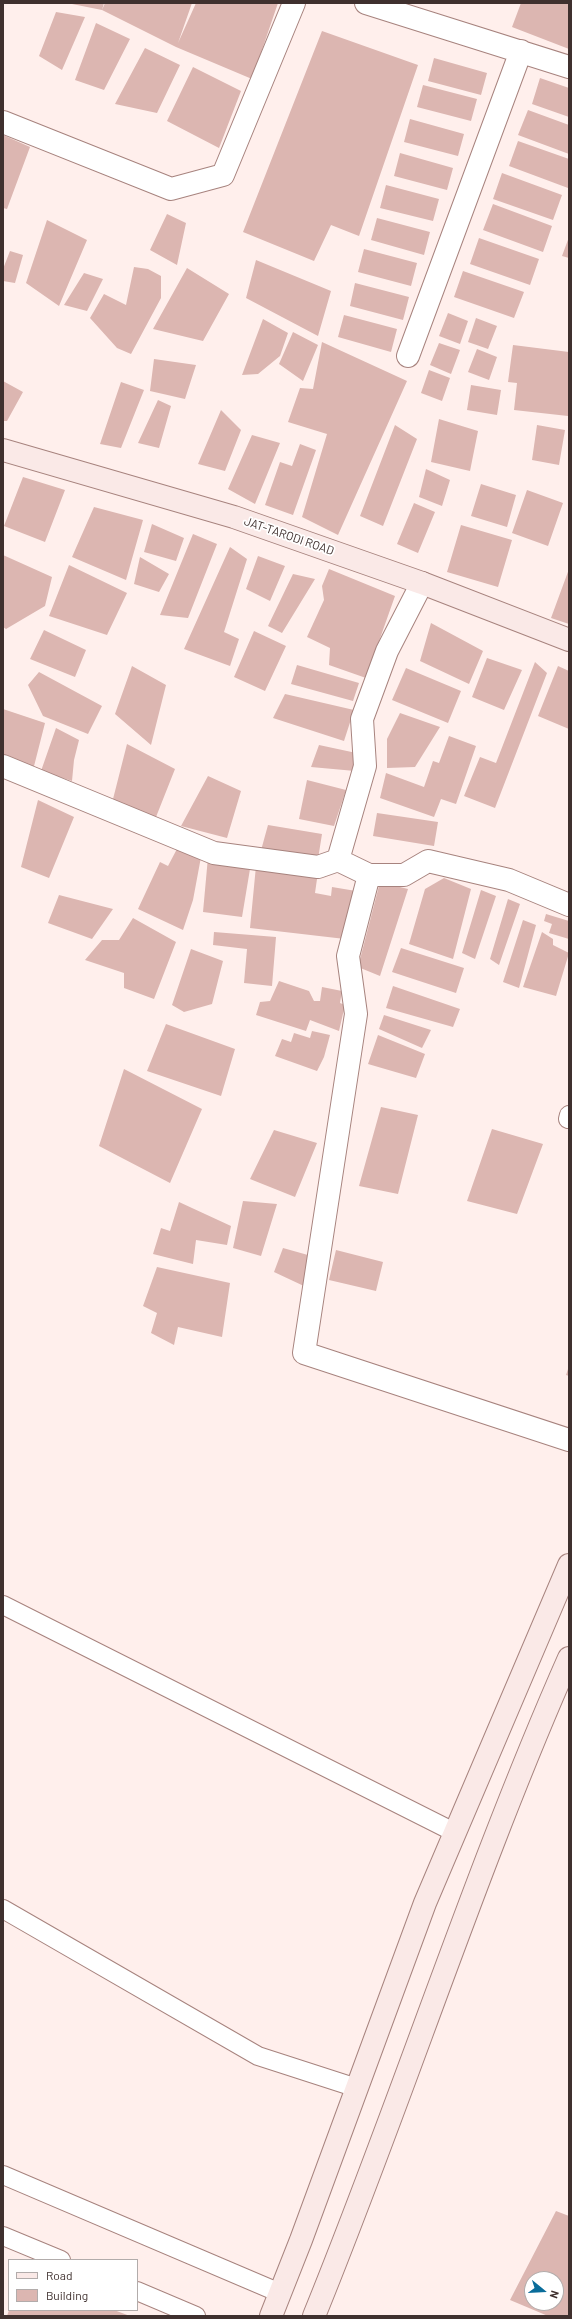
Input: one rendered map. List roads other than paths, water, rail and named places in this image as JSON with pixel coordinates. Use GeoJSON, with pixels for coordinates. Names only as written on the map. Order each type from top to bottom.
{"type":"FeatureCollection","features":[{"type":"Feature","properties":{"kind":"main road","name":"JAT-TARODI ROAD"},"geometry":{"type":"LineString","coordinates":[[3,450],[234,517],[422,583],[569,640]]}},
{"type":"Feature","properties":{"kind":"main road"},"geometry":{"type":"LineString","coordinates":[[271,2316],[425,1903],[569,1565]]}},
{"type":"Feature","properties":{"kind":"main road"},"geometry":{"type":"LineString","coordinates":[[314,2316],[346,2238],[441,1979],[533,1741],[569,1658]]}},
{"type":"Feature","properties":{"kind":"street"},"geometry":{"type":"LineString","coordinates":[[3,122],[171,189],[223,175],[294,3]]}},
{"type":"Feature","properties":{"kind":"street"},"geometry":{"type":"LineString","coordinates":[[366,3],[521,50],[569,67]]}},
{"type":"Feature","properties":{"kind":"street"},"geometry":{"type":"LineString","coordinates":[[408,356],[521,50]]}},
{"type":"Feature","properties":{"kind":"street"},"geometry":{"type":"LineString","coordinates":[[338,860],[365,766],[362,719],[388,650],[422,583]]}},
{"type":"Feature","properties":{"kind":"street"},"geometry":{"type":"LineString","coordinates":[[3,766],[214,853],[318,867],[338,860],[369,876],[404,875],[428,861],[509,880],[569,905]]}},
{"type":"Feature","properties":{"kind":"street"},"geometry":{"type":"LineString","coordinates":[[369,876],[348,956],[356,1014],[304,1353],[569,1440]]}},
{"type":"Feature","properties":{"kind":"lane"},"geometry":{"type":"LineString","coordinates":[[3,1605],[454,1832]]}},
{"type":"Feature","properties":{"kind":"lane"},"geometry":{"type":"LineString","coordinates":[[3,1909],[258,2056],[357,2088]]}},
{"type":"Feature","properties":{"kind":"lane"},"geometry":{"type":"LineString","coordinates":[[3,2175],[280,2293]]}},
{"type":"Feature","properties":{"kind":"lane"},"geometry":{"type":"LineString","coordinates":[[3,2236],[59,2259]]}},
{"type":"Feature","properties":{"kind":"lane"},"geometry":{"type":"LineString","coordinates":[[138,2291],[196,2316]]}}]}
